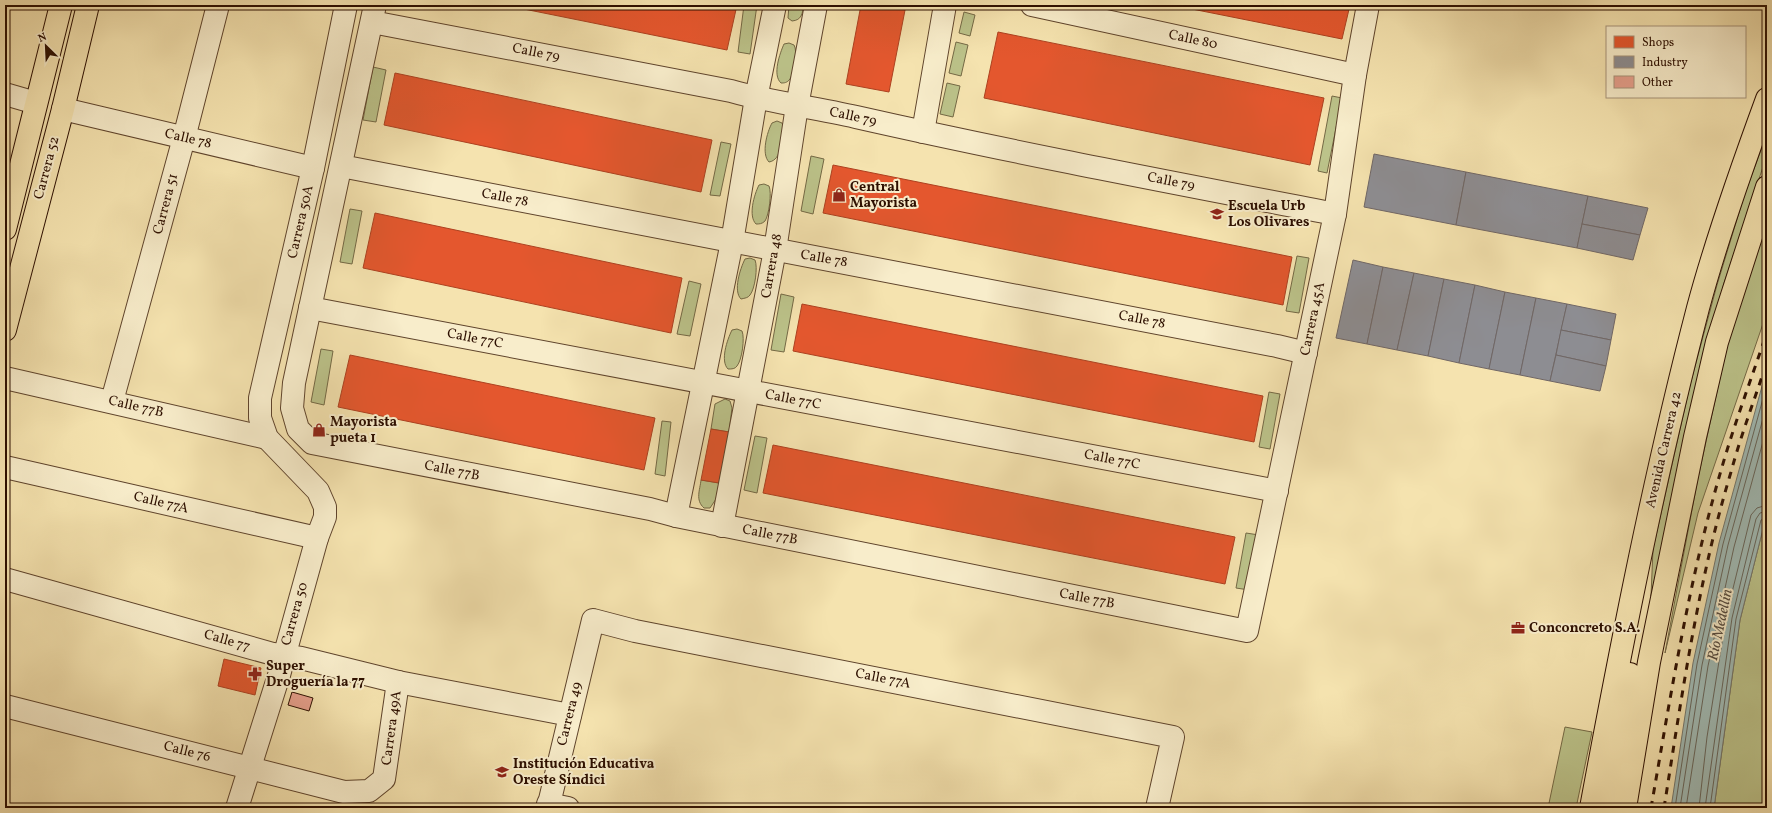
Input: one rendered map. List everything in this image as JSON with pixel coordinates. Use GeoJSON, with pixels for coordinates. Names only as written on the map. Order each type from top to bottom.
{"type":"FeatureCollection","features":[{"type":"Feature","properties":{"kind":"main road","name":"Carrera 52"},"geometry":{"type":"LineString","coordinates":[[5,229],[62,5]]}},
{"type":"Feature","properties":{"kind":"main road","name":"Carrera 52"},"geometry":{"type":"LineString","coordinates":[[5,330],[63,109],[88,5]]}},
{"type":"Feature","properties":{"kind":"main road","name":"Avenida Carrera 42"},"geometry":{"type":"LineString","coordinates":[[1591,808],[1660,464],[1698,307],[1725,218],[1767,99]]}},
{"type":"Feature","properties":{"kind":"main road","name":"Avenida Carrera 42"},"geometry":{"type":"LineString","coordinates":[[1624,808],[1649,662],[1695,437],[1717,342],[1767,187]]}},
{"type":"Feature","properties":{"kind":"main road"},"geometry":{"type":"LineString","coordinates":[[1609,808],[1630,680],[1631,603]]}},
{"type":"Feature","properties":{"kind":"street","name":"Carrera 51"},"geometry":{"type":"LineString","coordinates":[[112,401],[184,138],[218,5]]}},
{"type":"Feature","properties":{"kind":"street","name":"Carrera 50A"},"geometry":{"type":"LineString","coordinates":[[267,438],[260,418],[260,398],[314,168],[346,5]]}},
{"type":"Feature","properties":{"kind":"street"},"geometry":{"type":"LineString","coordinates":[[676,516],[732,242],[756,98],[774,5]]}},
{"type":"Feature","properties":{"kind":"street","name":"Carrera 48"},"geometry":{"type":"LineString","coordinates":[[722,526],[775,250],[816,5]]}},
{"type":"Feature","properties":{"kind":"street"},"geometry":{"type":"LineString","coordinates":[[923,132],[945,5]]}},
{"type":"Feature","properties":{"kind":"street","name":"Calle 80"},"geometry":{"type":"LineString","coordinates":[[1032,5],[1355,75]]}},
{"type":"Feature","properties":{"kind":"street","name":"Carrera 45A"},"geometry":{"type":"LineString","coordinates":[[1247,631],[1335,214],[1355,75],[1368,5]]}},
{"type":"Feature","properties":{"kind":"street"},"geometry":{"type":"LineString","coordinates":[[310,308],[373,14]]}},
{"type":"Feature","properties":{"kind":"street","name":"Calle 79"},"geometry":{"type":"LineString","coordinates":[[373,14],[732,91],[756,98],[839,113],[923,132],[1335,214]]}},
{"type":"Feature","properties":{"kind":"street"},"geometry":{"type":"LineString","coordinates":[[5,94],[36,103]]}},
{"type":"Feature","properties":{"kind":"street","name":"Calle 78"},"geometry":{"type":"LineString","coordinates":[[63,109],[314,168]]}},
{"type":"Feature","properties":{"kind":"street","name":"Calle 78"},"geometry":{"type":"LineString","coordinates":[[341,166],[1246,340],[1306,353]]}},
{"type":"Feature","properties":{"kind":"street","name":"Calle 77B"},"geometry":{"type":"LineString","coordinates":[[310,308],[294,383],[292,408],[298,429],[312,443],[650,509],[722,526],[1247,631]]}},
{"type":"Feature","properties":{"kind":"street","name":"Calle 77C"},"geometry":{"type":"LineString","coordinates":[[310,308],[1277,491]]}},
{"type":"Feature","properties":{"kind":"street","name":"Calle 77B"},"geometry":{"type":"LineString","coordinates":[[5,378],[112,401],[267,438]]}},
{"type":"Feature","properties":{"kind":"street","name":"Carrera 50"},"geometry":{"type":"LineString","coordinates":[[237,808],[284,656],[317,538],[325,517],[325,507],[318,491],[267,438]]}},
{"type":"Feature","properties":{"kind":"street","name":"Calle 77A"},"geometry":{"type":"LineString","coordinates":[[5,467],[317,538]]}},
{"type":"Feature","properties":{"kind":"street","name":"Calle 77"},"geometry":{"type":"LineString","coordinates":[[5,579],[284,656],[398,682],[570,715]]}},
{"type":"Feature","properties":{"kind":"street","name":"Calle 77A"},"geometry":{"type":"LineString","coordinates":[[593,620],[635,630],[1173,737],[1157,808]]}},
{"type":"Feature","properties":{"kind":"street","name":"Carrera 49"},"geometry":{"type":"LineString","coordinates":[[555,807],[570,715],[593,620]]}},
{"type":"Feature","properties":{"kind":"street","name":"Carrera 49A"},"geometry":{"type":"LineString","coordinates":[[369,791],[384,779],[398,682]]}},
{"type":"Feature","properties":{"kind":"street","name":"Calle 76"},"geometry":{"type":"LineString","coordinates":[[5,706],[344,792],[369,791]]}},
{"type":"Feature","properties":{"kind":"green space"},"geometry":{"type":"Polygon","coordinates":[[[744,5],[757,5],[750,54],[738,52],[744,5]]]}},
{"type":"Feature","properties":{"kind":"green space"},"geometry":{"type":"Polygon","coordinates":[[[789,5],[804,5],[800,18],[792,21],[788,18],[789,5]]]}},
{"type":"Feature","properties":{"kind":"green space"},"geometry":{"type":"Polygon","coordinates":[[[964,12],[975,15],[970,36],[959,33],[964,12]]]}},
{"type":"Feature","properties":{"kind":"green space"},"geometry":{"type":"Polygon","coordinates":[[[956,42],[968,45],[961,76],[949,73],[956,42]]]}},
{"type":"Feature","properties":{"kind":"green space"},"geometry":{"type":"Polygon","coordinates":[[[789,43],[794,45],[795,48],[796,57],[794,67],[790,79],[787,82],[781,83],[777,75],[778,64],[784,44],[789,43]]]}},
{"type":"Feature","properties":{"kind":"green space"},"geometry":{"type":"Polygon","coordinates":[[[373,67],[386,70],[376,122],[363,120],[373,67]]]}},
{"type":"Feature","properties":{"kind":"green space"},"geometry":{"type":"Polygon","coordinates":[[[947,83],[960,86],[953,117],[940,114],[947,83]]]}},
{"type":"Feature","properties":{"kind":"green space"},"geometry":{"type":"Polygon","coordinates":[[[1332,96],[1342,98],[1327,173],[1318,171],[1332,96]]]}},
{"type":"Feature","properties":{"kind":"green space"},"geometry":{"type":"Polygon","coordinates":[[[777,121],[782,123],[784,128],[782,143],[777,157],[769,162],[765,154],[768,132],[772,123],[777,121]]]}},
{"type":"Feature","properties":{"kind":"green space"},"geometry":{"type":"Polygon","coordinates":[[[1767,134],[1767,155],[1724,283],[1696,390],[1651,596],[1653,549],[1690,385],[1717,285],[1745,193],[1767,134]]]}},
{"type":"Feature","properties":{"kind":"green space"},"geometry":{"type":"Polygon","coordinates":[[[721,142],[731,144],[720,196],[710,195],[721,142]]]}},
{"type":"Feature","properties":{"kind":"green space"},"geometry":{"type":"Polygon","coordinates":[[[811,156],[824,159],[813,214],[801,211],[811,156]]]}},
{"type":"Feature","properties":{"kind":"green space"},"geometry":{"type":"Polygon","coordinates":[[[764,184],[769,186],[770,189],[769,209],[765,221],[756,224],[752,216],[755,194],[759,185],[764,184]]]}},
{"type":"Feature","properties":{"kind":"green space"},"geometry":{"type":"Polygon","coordinates":[[[350,209],[362,211],[352,264],[340,262],[350,209]]]}},
{"type":"Feature","properties":{"kind":"green space"},"geometry":{"type":"Polygon","coordinates":[[[1767,217],[1767,312],[1698,513],[1665,653],[1698,478],[1727,346],[1767,217]]]}},
{"type":"Feature","properties":{"kind":"green space"},"geometry":{"type":"Polygon","coordinates":[[[1297,256],[1309,258],[1299,313],[1286,311],[1297,256]]]}},
{"type":"Feature","properties":{"kind":"green space"},"geometry":{"type":"Polygon","coordinates":[[[750,258],[755,260],[756,263],[755,283],[749,296],[741,299],[737,285],[738,280],[745,259],[750,258]]]}},
{"type":"Feature","properties":{"kind":"green space"},"geometry":{"type":"Polygon","coordinates":[[[689,281],[701,284],[690,336],[677,334],[689,281]]]}},
{"type":"Feature","properties":{"kind":"green space"},"geometry":{"type":"Polygon","coordinates":[[[781,294],[794,297],[784,352],[771,350],[781,294]]]}},
{"type":"Feature","properties":{"kind":"green space"},"geometry":{"type":"Polygon","coordinates":[[[737,329],[742,331],[743,334],[742,354],[736,367],[733,369],[728,369],[724,356],[725,350],[732,330],[737,329]]]}},
{"type":"Feature","properties":{"kind":"green space"},"geometry":{"type":"Polygon","coordinates":[[[321,349],[333,351],[324,405],[311,402],[321,349]]]}},
{"type":"Feature","properties":{"kind":"green space"},"geometry":{"type":"Polygon","coordinates":[[[1269,392],[1280,394],[1270,449],[1259,447],[1269,392]]]}},
{"type":"Feature","properties":{"kind":"green space"},"geometry":{"type":"Polygon","coordinates":[[[725,399],[730,401],[732,408],[729,432],[711,429],[715,404],[725,399]]]}},
{"type":"Feature","properties":{"kind":"green space"},"geometry":{"type":"Polygon","coordinates":[[[662,421],[671,422],[665,476],[655,474],[662,421]]]}},
{"type":"Feature","properties":{"kind":"green space"},"geometry":{"type":"Polygon","coordinates":[[[755,436],[767,438],[757,493],[744,490],[755,436]]]}},
{"type":"Feature","properties":{"kind":"green space"},"geometry":{"type":"Polygon","coordinates":[[[701,480],[719,483],[716,499],[710,508],[704,508],[700,502],[699,495],[701,480]]]}},
{"type":"Feature","properties":{"kind":"green space"},"geometry":{"type":"Polygon","coordinates":[[[1767,513],[1767,783],[1763,808],[1714,808],[1740,620],[1767,513]]]}},
{"type":"Feature","properties":{"kind":"green space"},"geometry":{"type":"Polygon","coordinates":[[[1246,533],[1259,535],[1249,590],[1236,588],[1246,533]]]}},
{"type":"Feature","properties":{"kind":"green space"},"geometry":{"type":"Polygon","coordinates":[[[1565,727],[1592,732],[1576,808],[1548,808],[1565,727]]]}},
{"type":"Feature","properties":{"kind":"water","name":"Río Medellín"},"geometry":{"type":"Polygon","coordinates":[[[1767,368],[1767,513],[1740,620],[1714,808],[1671,808],[1693,663],[1719,543],[1767,368]]]}},
{"type":"Feature","properties":{"kind":"building: Shops"},"geometry":{"type":"Polygon","coordinates":[[[504,5],[737,5],[727,50],[504,5]]]}},
{"type":"Feature","properties":{"kind":"building: Shops"},"geometry":{"type":"Polygon","coordinates":[[[861,5],[906,5],[889,92],[846,84],[861,5]]]}},
{"type":"Feature","properties":{"kind":"building: Shops"},"geometry":{"type":"Polygon","coordinates":[[[1172,5],[1350,5],[1342,39],[1172,5]]]}},
{"type":"Feature","properties":{"kind":"building: Shops"},"geometry":{"type":"Polygon","coordinates":[[[998,32],[1324,98],[1310,165],[984,98],[998,32]]]}},
{"type":"Feature","properties":{"kind":"building: Shops"},"geometry":{"type":"Polygon","coordinates":[[[395,73],[712,140],[701,192],[384,125],[395,73]]]}},
{"type":"Feature","properties":{"kind":"building: Shops"},"geometry":{"type":"Polygon","coordinates":[[[833,165],[1292,257],[1283,305],[823,213],[833,165]]]}},
{"type":"Feature","properties":{"kind":"building: Shops"},"geometry":{"type":"Polygon","coordinates":[[[375,213],[682,278],[671,333],[363,268],[375,213]]]}},
{"type":"Feature","properties":{"kind":"building: Shops"},"geometry":{"type":"Polygon","coordinates":[[[802,304],[1263,396],[1254,442],[793,351],[802,304]]]}},
{"type":"Feature","properties":{"kind":"building: Shops"},"geometry":{"type":"Polygon","coordinates":[[[350,355],[655,418],[644,470],[338,407],[350,355]]]}},
{"type":"Feature","properties":{"kind":"building: Shops"},"geometry":{"type":"Polygon","coordinates":[[[711,429],[729,432],[719,483],[701,480],[711,429]]]}},
{"type":"Feature","properties":{"kind":"building: Shops"},"geometry":{"type":"Polygon","coordinates":[[[773,445],[1235,537],[1225,584],[763,493],[773,445]]]}},
{"type":"Feature","properties":{"kind":"building: Shops"},"geometry":{"type":"Polygon","coordinates":[[[224,659],[261,668],[255,695],[218,686],[224,659]]]}},
{"type":"Feature","properties":{"kind":"building: Industry"},"geometry":{"type":"Polygon","coordinates":[[[1374,154],[1466,172],[1456,225],[1364,207],[1374,154]]]}},
{"type":"Feature","properties":{"kind":"building: Industry"},"geometry":{"type":"Polygon","coordinates":[[[1466,172],[1588,196],[1577,248],[1456,225],[1466,172]]]}},
{"type":"Feature","properties":{"kind":"building: Industry"},"geometry":{"type":"Polygon","coordinates":[[[1588,196],[1648,208],[1640,235],[1582,224],[1588,196]]]}},
{"type":"Feature","properties":{"kind":"building: Industry"},"geometry":{"type":"Polygon","coordinates":[[[1582,224],[1640,235],[1633,260],[1577,248],[1582,224]]]}},
{"type":"Feature","properties":{"kind":"building: Industry"},"geometry":{"type":"Polygon","coordinates":[[[1353,260],[1383,267],[1367,344],[1336,338],[1353,260]]]}},
{"type":"Feature","properties":{"kind":"building: Industry"},"geometry":{"type":"Polygon","coordinates":[[[1383,267],[1414,273],[1397,350],[1367,344],[1383,267]]]}},
{"type":"Feature","properties":{"kind":"building: Industry"},"geometry":{"type":"Polygon","coordinates":[[[1414,273],[1444,279],[1428,356],[1397,350],[1414,273]]]}},
{"type":"Feature","properties":{"kind":"building: Industry"},"geometry":{"type":"Polygon","coordinates":[[[1444,279],[1475,285],[1459,363],[1428,356],[1444,279]]]}},
{"type":"Feature","properties":{"kind":"building: Industry"},"geometry":{"type":"Polygon","coordinates":[[[1475,285],[1505,292],[1489,369],[1459,363],[1475,285]]]}},
{"type":"Feature","properties":{"kind":"building: Industry"},"geometry":{"type":"Polygon","coordinates":[[[1505,292],[1536,298],[1520,375],[1489,369],[1505,292]]]}},
{"type":"Feature","properties":{"kind":"building: Industry"},"geometry":{"type":"Polygon","coordinates":[[[1536,298],[1567,304],[1550,381],[1520,375],[1536,298]]]}},
{"type":"Feature","properties":{"kind":"building: Industry"},"geometry":{"type":"Polygon","coordinates":[[[1567,304],[1616,314],[1611,340],[1561,330],[1567,304]]]}},
{"type":"Feature","properties":{"kind":"building: Industry"},"geometry":{"type":"Polygon","coordinates":[[[1561,330],[1611,340],[1606,366],[1556,355],[1561,330]]]}},
{"type":"Feature","properties":{"kind":"building: Industry"},"geometry":{"type":"Polygon","coordinates":[[[1556,355],[1606,366],[1600,391],[1550,381],[1556,355]]]}},
{"type":"Feature","properties":{"kind":"building: Other"},"geometry":{"type":"Polygon","coordinates":[[[292,692],[313,698],[309,711],[288,705],[292,692]]]}},
{"type":"Feature","properties":{"kind":"railway"},"geometry":{"type":"LineString","coordinates":[[1651,808],[1690,594],[1710,509],[1727,450],[1767,332]]}},
{"type":"Feature","properties":{"kind":"railway"},"geometry":{"type":"LineString","coordinates":[[1664,808],[1692,638],[1709,555],[1719,513],[1735,458],[1767,362]]}},
{"type":"Feature","properties":{"kind":"place","name":"Central Mayorista"},"geometry":{"type":"Point","coordinates":[839,195]}},
{"type":"Feature","properties":{"kind":"place","name":"Escuela Urb Los Olivares"},"geometry":{"type":"Point","coordinates":[1217,214]}},
{"type":"Feature","properties":{"kind":"place","name":"Mayorista pueta 1"},"geometry":{"type":"Point","coordinates":[319,430]}},
{"type":"Feature","properties":{"kind":"place","name":"Conconcreto S.A."},"geometry":{"type":"Point","coordinates":[1518,628]}},
{"type":"Feature","properties":{"kind":"place","name":"Super Droguería la 77"},"geometry":{"type":"Point","coordinates":[255,674]}},
{"type":"Feature","properties":{"kind":"place","name":"Institución Educativa Oreste Síndici"},"geometry":{"type":"Point","coordinates":[502,772]}}]}
